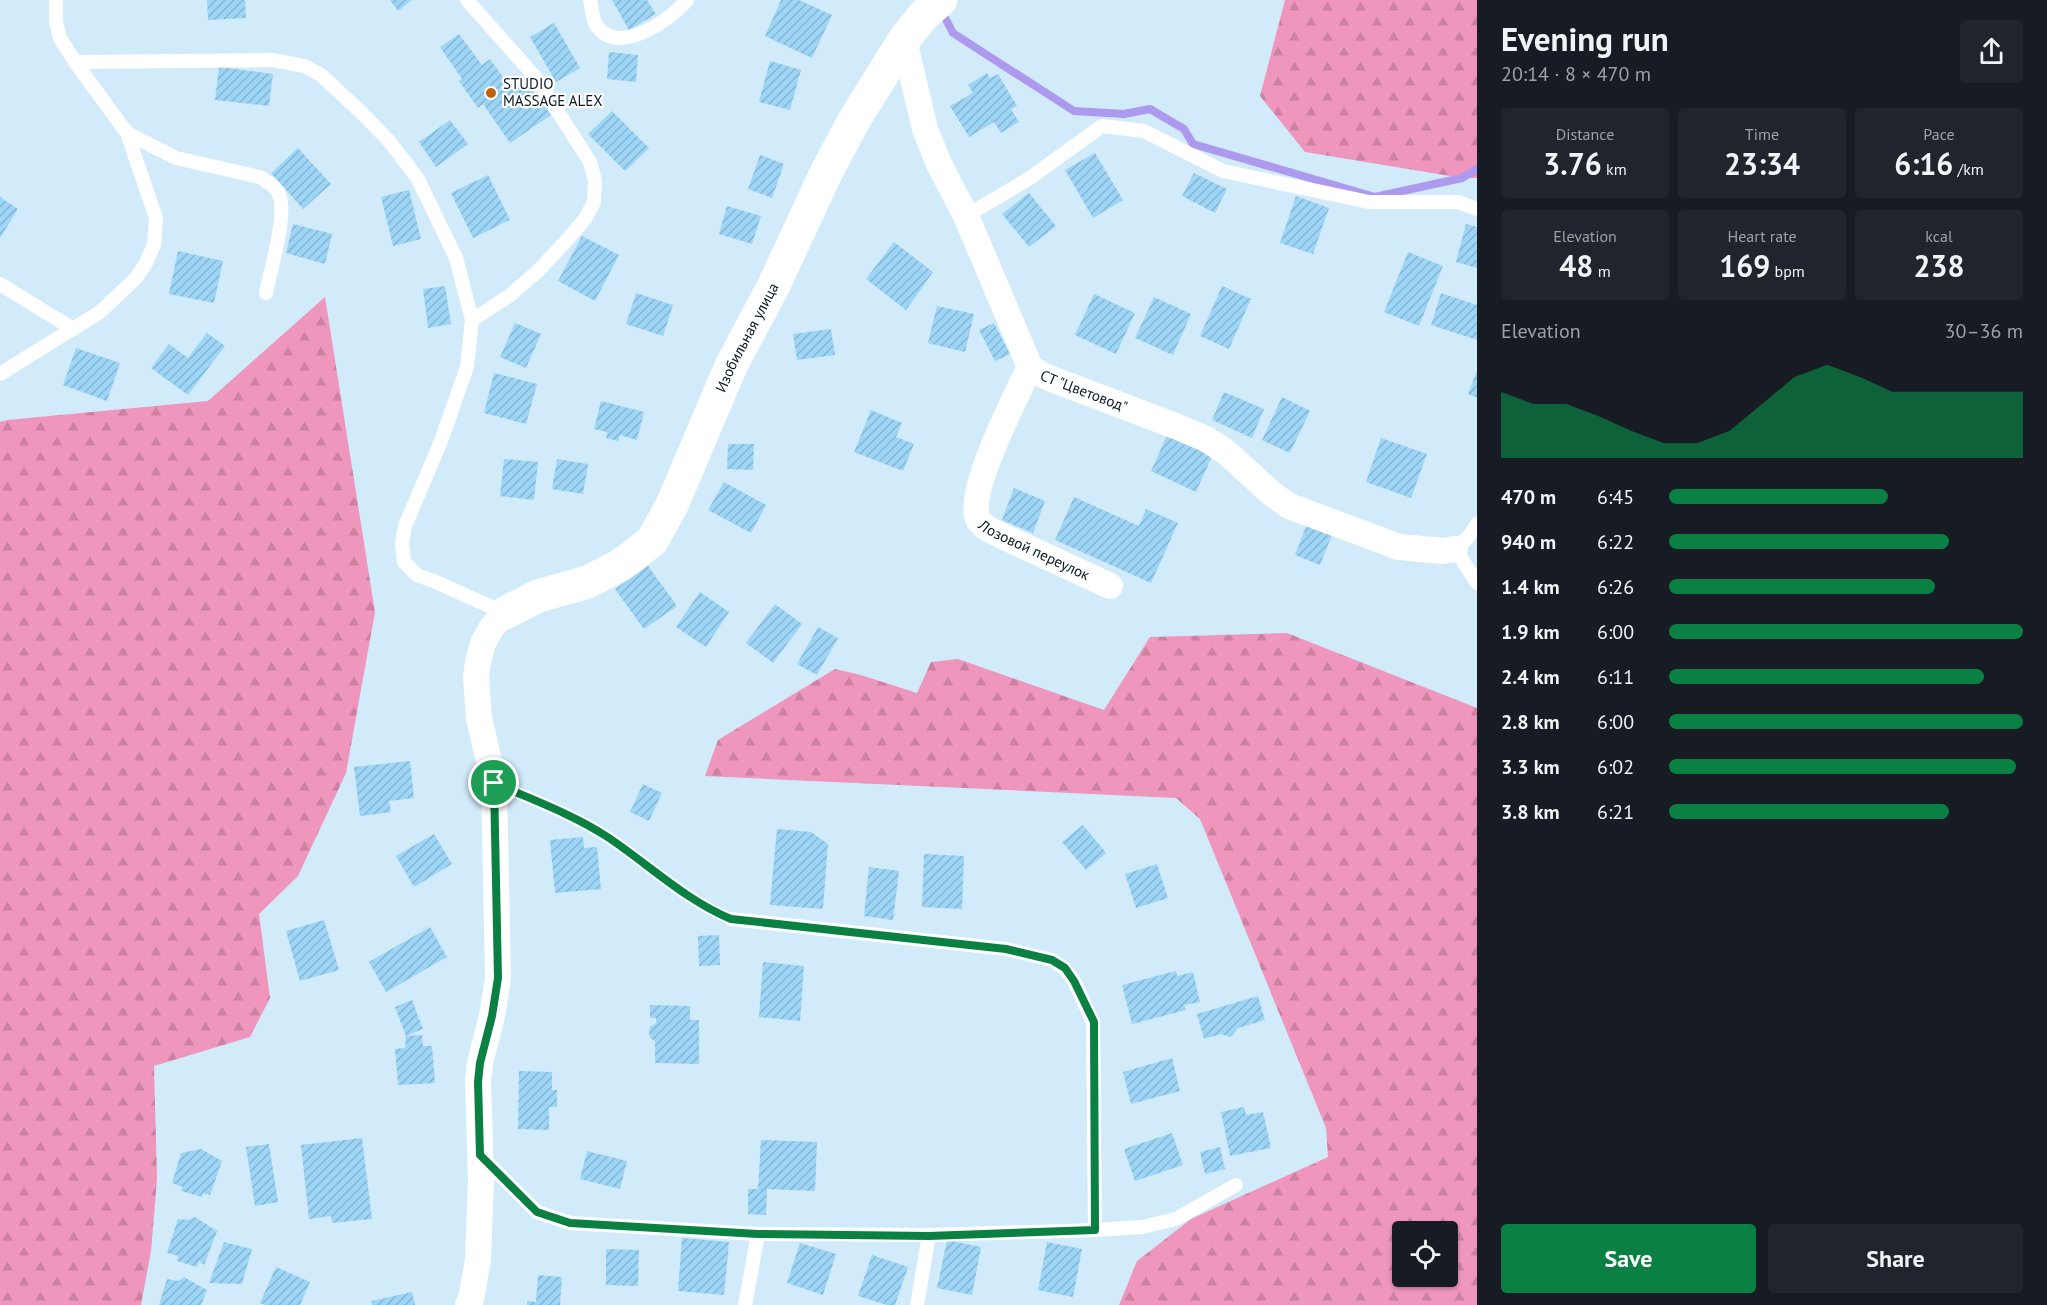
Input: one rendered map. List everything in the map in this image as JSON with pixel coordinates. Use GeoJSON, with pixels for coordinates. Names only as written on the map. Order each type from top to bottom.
{"type":"FeatureCollection","features":[{"type":"Feature","properties":{"kind":"street","name":"Изобильная улица"},"geometry":{"type":"LineString","coordinates":[[505,613],[538,596],[588,582],[622,564],[652,541],[672,505],[731,366],[773,287],[826,173],[875,85],[904,40],[923,16],[941,0]]}},
{"type":"Feature","properties":{"kind":"street","name":"СТ \"Цветовод\""},"geometry":{"type":"LineString","coordinates":[[904,40],[925,129],[939,164],[966,216],[1030,367],[1041,375],[1206,439],[1226,452],[1288,506],[1399,546],[1443,551],[1455,549]]}},
{"type":"Feature","properties":{"kind":"street","name":"Лозовой переулок"},"geometry":{"type":"LineString","coordinates":[[1030,367],[999,434],[976,495],[976,511],[979,521],[1000,535],[1110,586]]}},
{"type":"Feature","properties":{"kind":"street"},"geometry":{"type":"LineString","coordinates":[[468,1305],[478,1260],[480,1063],[492,1016],[498,978],[494,783],[478,718],[476,677],[483,643],[492,627],[505,613]]}},
{"type":"Feature","properties":{"kind":"lane"},"geometry":{"type":"LineString","coordinates":[[0,374],[100,312],[135,279],[145,265],[154,245],[156,218],[127,133],[60,38],[56,22],[56,0]]}},
{"type":"Feature","properties":{"kind":"lane"},"geometry":{"type":"LineString","coordinates":[[467,0],[537,79],[590,162],[595,181],[594,202],[585,219],[566,242],[509,296],[472,320]]}},
{"type":"Feature","properties":{"kind":"lane"},"geometry":{"type":"LineString","coordinates":[[590,0],[594,23],[604,34],[620,40],[644,32],[680,8],[687,0]]}},
{"type":"Feature","properties":{"kind":"lane"},"geometry":{"type":"LineString","coordinates":[[75,62],[272,60],[304,66],[321,75],[389,141],[418,179],[456,258],[472,320],[467,367],[441,441],[405,526],[402,543],[404,562],[417,575],[505,613]]}},
{"type":"Feature","properties":{"kind":"lane"},"geometry":{"type":"LineString","coordinates":[[966,216],[1030,178],[1102,126],[1144,131],[1223,171],[1369,202],[1458,201],[1477,209]]}},
{"type":"Feature","properties":{"kind":"lane"},"geometry":{"type":"LineString","coordinates":[[127,133],[176,158],[260,177],[278,192],[282,213],[266,293]]}},
{"type":"Feature","properties":{"kind":"lane"},"geometry":{"type":"LineString","coordinates":[[0,284],[73,329]]}},
{"type":"Feature","properties":{"kind":"lane"},"geometry":{"type":"LineString","coordinates":[[1477,524],[1468,538],[1455,549],[1477,583]]}},
{"type":"Feature","properties":{"kind":"lane"},"geometry":{"type":"LineString","coordinates":[[731,919],[1006,949],[1052,960],[1065,968],[1094,1022],[1095,1230]]}},
{"type":"Feature","properties":{"kind":"lane"},"geometry":{"type":"LineString","coordinates":[[480,1155],[531,1207],[552,1219],[570,1223],[758,1234],[929,1236],[1142,1227],[1176,1219],[1236,1185]]}},
{"type":"Feature","properties":{"kind":"lane"},"geometry":{"type":"LineString","coordinates":[[745,1305],[758,1234]]}},
{"type":"Feature","properties":{"kind":"lane"},"geometry":{"type":"LineString","coordinates":[[917,1305],[929,1236]]}},
{"type":"Feature","properties":{"kind":"path"},"geometry":{"type":"LineString","coordinates":[[494,783],[564,814],[604,835],[699,902],[731,919]]}},
{"type":"Feature","properties":{"kind":"green space"},"geometry":{"type":"Polygon","coordinates":[[[1285,0],[1477,0],[1477,178],[1462,178],[1305,152],[1260,96],[1285,0]]]}},
{"type":"Feature","properties":{"kind":"green space"},"geometry":{"type":"Polygon","coordinates":[[[325,297],[375,612],[346,773],[298,876],[259,914],[270,998],[250,1037],[154,1066],[157,1179],[151,1251],[141,1305],[0,1305],[0,422],[208,401],[325,297]]]}},
{"type":"Feature","properties":{"kind":"green space"},"geometry":{"type":"Polygon","coordinates":[[[1287,633],[1477,708],[1477,1305],[1119,1305],[1137,1261],[1191,1219],[1328,1157],[1326,1128],[1200,819],[1176,798],[705,776],[718,740],[835,669],[917,693],[931,662],[958,659],[1104,710],[1150,637],[1287,633]]]}},
{"type":"Feature","properties":{"kind":"building"},"geometry":{"type":"Polygon","coordinates":[[[207,0],[245,0],[246,18],[208,20],[207,0]]]}},
{"type":"Feature","properties":{"kind":"building"},"geometry":{"type":"Polygon","coordinates":[[[390,0],[412,0],[398,11],[390,0]]]}},
{"type":"Feature","properties":{"kind":"building"},"geometry":{"type":"Polygon","coordinates":[[[612,0],[647,0],[656,14],[629,30],[612,0]]]}},
{"type":"Feature","properties":{"kind":"building"},"geometry":{"type":"Polygon","coordinates":[[[781,0],[799,0],[832,15],[812,58],[765,36],[781,0]]]}},
{"type":"Feature","properties":{"kind":"building"},"geometry":{"type":"Polygon","coordinates":[[[554,23],[580,68],[556,82],[530,37],[554,23]]]}},
{"type":"Feature","properties":{"kind":"building"},"geometry":{"type":"Polygon","coordinates":[[[459,34],[482,65],[490,59],[509,86],[523,76],[551,115],[510,143],[483,104],[478,108],[459,81],[462,79],[440,47],[459,34]]]}},
{"type":"Feature","properties":{"kind":"building"},"geometry":{"type":"Polygon","coordinates":[[[609,52],[638,55],[636,82],[607,79],[609,52]]]}},
{"type":"Feature","properties":{"kind":"building"},"geometry":{"type":"Polygon","coordinates":[[[770,61],[801,70],[790,110],[759,102],[770,61]]]}},
{"type":"Feature","properties":{"kind":"building"},"geometry":{"type":"Polygon","coordinates":[[[219,67],[273,74],[269,106],[215,100],[219,67]]]}},
{"type":"Feature","properties":{"kind":"building"},"geometry":{"type":"Polygon","coordinates":[[[987,73],[990,78],[998,74],[1017,106],[1011,109],[1019,122],[1001,133],[994,122],[969,137],[950,106],[973,93],[968,85],[987,73]]]}},
{"type":"Feature","properties":{"kind":"building"},"geometry":{"type":"Polygon","coordinates":[[[612,111],[649,148],[625,171],[588,134],[612,111]]]}},
{"type":"Feature","properties":{"kind":"building"},"geometry":{"type":"Polygon","coordinates":[[[450,120],[468,144],[436,167],[419,142],[450,120]]]}},
{"type":"Feature","properties":{"kind":"building"},"geometry":{"type":"Polygon","coordinates":[[[298,148],[331,184],[303,209],[271,173],[298,148]]]}},
{"type":"Feature","properties":{"kind":"building"},"geometry":{"type":"Polygon","coordinates":[[[1095,153],[1123,200],[1093,218],[1065,170],[1095,153]]]}},
{"type":"Feature","properties":{"kind":"building"},"geometry":{"type":"Polygon","coordinates":[[[760,155],[784,164],[772,198],[748,189],[760,155]]]}},
{"type":"Feature","properties":{"kind":"building"},"geometry":{"type":"Polygon","coordinates":[[[1194,173],[1227,189],[1215,213],[1182,196],[1194,173]]]}},
{"type":"Feature","properties":{"kind":"building"},"geometry":{"type":"Polygon","coordinates":[[[488,175],[510,220],[473,238],[451,193],[488,175]]]}},
{"type":"Feature","properties":{"kind":"building"},"geometry":{"type":"Polygon","coordinates":[[[409,190],[421,239],[393,246],[381,197],[409,190]]]}},
{"type":"Feature","properties":{"kind":"building"},"geometry":{"type":"Polygon","coordinates":[[[1029,193],[1056,226],[1029,247],[1002,214],[1029,193]]]}},
{"type":"Feature","properties":{"kind":"building"},"geometry":{"type":"Polygon","coordinates":[[[1296,196],[1329,208],[1313,254],[1280,243],[1296,196]]]}},
{"type":"Feature","properties":{"kind":"building"},"geometry":{"type":"Polygon","coordinates":[[[0,197],[18,209],[0,238],[0,197]]]}},
{"type":"Feature","properties":{"kind":"building"},"geometry":{"type":"Polygon","coordinates":[[[727,206],[761,216],[752,244],[719,234],[727,206]]]}},
{"type":"Feature","properties":{"kind":"building"},"geometry":{"type":"Polygon","coordinates":[[[293,224],[332,234],[325,264],[286,253],[293,224]]]}},
{"type":"Feature","properties":{"kind":"building"},"geometry":{"type":"Polygon","coordinates":[[[1466,224],[1477,227],[1477,268],[1456,262],[1466,224]]]}},
{"type":"Feature","properties":{"kind":"building"},"geometry":{"type":"Polygon","coordinates":[[[582,236],[619,255],[595,301],[558,281],[582,236]]]}},
{"type":"Feature","properties":{"kind":"building"},"geometry":{"type":"Polygon","coordinates":[[[894,242],[933,272],[906,310],[866,279],[894,242]]]}},
{"type":"Feature","properties":{"kind":"building"},"geometry":{"type":"Polygon","coordinates":[[[178,251],[223,261],[214,303],[169,294],[178,251]]]}},
{"type":"Feature","properties":{"kind":"building"},"geometry":{"type":"Polygon","coordinates":[[[1408,252],[1443,266],[1419,326],[1384,312],[1408,252]]]}},
{"type":"Feature","properties":{"kind":"building"},"geometry":{"type":"Polygon","coordinates":[[[445,286],[451,324],[428,328],[423,289],[445,286]]]}},
{"type":"Feature","properties":{"kind":"building"},"geometry":{"type":"Polygon","coordinates":[[[1222,286],[1251,299],[1229,349],[1200,336],[1222,286]]]}},
{"type":"Feature","properties":{"kind":"building"},"geometry":{"type":"Polygon","coordinates":[[[636,293],[673,305],[663,336],[626,324],[636,293]]]}},
{"type":"Feature","properties":{"kind":"building"},"geometry":{"type":"Polygon","coordinates":[[[1441,293],[1477,305],[1477,340],[1431,325],[1441,293]]]}},
{"type":"Feature","properties":{"kind":"building"},"geometry":{"type":"Polygon","coordinates":[[[1094,294],[1135,313],[1116,354],[1075,335],[1094,294]]]}},
{"type":"Feature","properties":{"kind":"building"},"geometry":{"type":"Polygon","coordinates":[[[1154,297],[1191,314],[1173,355],[1135,338],[1154,297]]]}},
{"type":"Feature","properties":{"kind":"building"},"geometry":{"type":"Polygon","coordinates":[[[937,306],[974,314],[965,352],[928,343],[937,306]]]}},
{"type":"Feature","properties":{"kind":"building"},"geometry":{"type":"Polygon","coordinates":[[[515,323],[541,334],[526,368],[500,357],[515,323]]]}},
{"type":"Feature","properties":{"kind":"building"},"geometry":{"type":"Polygon","coordinates":[[[994,323],[1010,354],[995,361],[979,330],[994,323]]]}},
{"type":"Feature","properties":{"kind":"building"},"geometry":{"type":"Polygon","coordinates":[[[831,329],[835,355],[797,360],[793,334],[831,329]]]}},
{"type":"Feature","properties":{"kind":"building"},"geometry":{"type":"Polygon","coordinates":[[[207,333],[225,346],[188,395],[151,368],[169,344],[188,358],[207,333]]]}},
{"type":"Feature","properties":{"kind":"building"},"geometry":{"type":"Polygon","coordinates":[[[76,348],[120,363],[107,401],[63,385],[76,348]]]}},
{"type":"Feature","properties":{"kind":"building"},"geometry":{"type":"Polygon","coordinates":[[[1477,371],[1477,398],[1468,394],[1477,371]]]}},
{"type":"Feature","properties":{"kind":"building"},"geometry":{"type":"Polygon","coordinates":[[[494,373],[537,384],[526,424],[484,413],[494,373]]]}},
{"type":"Feature","properties":{"kind":"building"},"geometry":{"type":"Polygon","coordinates":[[[1224,392],[1264,409],[1252,438],[1212,420],[1224,392]]]}},
{"type":"Feature","properties":{"kind":"building"},"geometry":{"type":"Polygon","coordinates":[[[1282,397],[1310,411],[1290,453],[1262,440],[1282,397]]]}},
{"type":"Feature","properties":{"kind":"building"},"geometry":{"type":"Polygon","coordinates":[[[601,401],[644,412],[637,440],[620,435],[618,441],[606,438],[607,432],[594,429],[601,401]]]}},
{"type":"Feature","properties":{"kind":"building"},"geometry":{"type":"Polygon","coordinates":[[[871,410],[902,423],[896,437],[914,444],[903,471],[854,452],[871,410]]]}},
{"type":"Feature","properties":{"kind":"building"},"geometry":{"type":"Polygon","coordinates":[[[1168,433],[1213,454],[1196,492],[1151,471],[1168,433]]]}},
{"type":"Feature","properties":{"kind":"building"},"geometry":{"type":"Polygon","coordinates":[[[1381,438],[1427,454],[1411,498],[1366,482],[1381,438]]]}},
{"type":"Feature","properties":{"kind":"building"},"geometry":{"type":"Polygon","coordinates":[[[728,444],[754,444],[753,470],[727,469],[728,444]]]}},
{"type":"Feature","properties":{"kind":"building"},"geometry":{"type":"Polygon","coordinates":[[[504,459],[538,462],[534,500],[500,496],[504,459]]]}},
{"type":"Feature","properties":{"kind":"building"},"geometry":{"type":"Polygon","coordinates":[[[557,459],[588,464],[583,494],[552,489],[557,459]]]}},
{"type":"Feature","properties":{"kind":"building"},"geometry":{"type":"Polygon","coordinates":[[[724,482],[766,505],[751,533],[708,510],[724,482]]]}},
{"type":"Feature","properties":{"kind":"building"},"geometry":{"type":"Polygon","coordinates":[[[1014,488],[1045,501],[1033,533],[1002,520],[1014,488]]]}},
{"type":"Feature","properties":{"kind":"building"},"geometry":{"type":"Polygon","coordinates":[[[1074,497],[1139,526],[1146,509],[1178,523],[1151,583],[1055,540],[1074,497]]]}},
{"type":"Feature","properties":{"kind":"building"},"geometry":{"type":"Polygon","coordinates":[[[1307,524],[1332,535],[1320,565],[1295,555],[1307,524]]]}},
{"type":"Feature","properties":{"kind":"building"},"geometry":{"type":"Polygon","coordinates":[[[648,566],[677,606],[644,629],[615,589],[648,566]]]}},
{"type":"Feature","properties":{"kind":"building"},"geometry":{"type":"Polygon","coordinates":[[[700,592],[729,612],[706,647],[676,627],[700,592]]]}},
{"type":"Feature","properties":{"kind":"building"},"geometry":{"type":"Polygon","coordinates":[[[775,604],[802,624],[773,663],[746,643],[775,604]]]}},
{"type":"Feature","properties":{"kind":"building"},"geometry":{"type":"Polygon","coordinates":[[[818,627],[838,638],[817,675],[797,664],[818,627]]]}},
{"type":"Feature","properties":{"kind":"building"},"geometry":{"type":"Polygon","coordinates":[[[410,761],[414,798],[389,801],[391,812],[360,816],[354,767],[410,761]]]}},
{"type":"Feature","properties":{"kind":"building"},"geometry":{"type":"Polygon","coordinates":[[[643,784],[662,793],[649,821],[630,812],[643,784]]]}},
{"type":"Feature","properties":{"kind":"building"},"geometry":{"type":"Polygon","coordinates":[[[1083,825],[1106,853],[1086,870],[1062,842],[1083,825]]]}},
{"type":"Feature","properties":{"kind":"building"},"geometry":{"type":"Polygon","coordinates":[[[777,829],[811,832],[828,844],[823,909],[770,905],[777,829]]]}},
{"type":"Feature","properties":{"kind":"building"},"geometry":{"type":"Polygon","coordinates":[[[434,834],[452,864],[414,887],[396,856],[434,834]]]}},
{"type":"Feature","properties":{"kind":"building"},"geometry":{"type":"Polygon","coordinates":[[[583,837],[584,848],[597,847],[601,889],[555,893],[550,840],[583,837]]]}},
{"type":"Feature","properties":{"kind":"building"},"geometry":{"type":"Polygon","coordinates":[[[924,854],[964,856],[962,909],[922,907],[924,854]]]}},
{"type":"Feature","properties":{"kind":"building"},"geometry":{"type":"Polygon","coordinates":[[[1157,864],[1168,898],[1136,908],[1125,874],[1157,864]]]}},
{"type":"Feature","properties":{"kind":"building"},"geometry":{"type":"Polygon","coordinates":[[[869,867],[899,871],[893,920],[864,916],[869,867]]]}},
{"type":"Feature","properties":{"kind":"building"},"geometry":{"type":"Polygon","coordinates":[[[324,920],[339,970],[300,981],[286,931],[324,920]]]}},
{"type":"Feature","properties":{"kind":"building"},"geometry":{"type":"Polygon","coordinates":[[[430,927],[447,957],[386,992],[369,962],[430,927]]]}},
{"type":"Feature","properties":{"kind":"building"},"geometry":{"type":"Polygon","coordinates":[[[719,935],[720,965],[699,966],[698,936],[719,935]]]}},
{"type":"Feature","properties":{"kind":"building"},"geometry":{"type":"Polygon","coordinates":[[[763,962],[804,966],[800,1021],[759,1017],[763,962]]]}},
{"type":"Feature","properties":{"kind":"building"},"geometry":{"type":"Polygon","coordinates":[[[1176,971],[1177,976],[1193,972],[1200,1002],[1184,1005],[1186,1010],[1132,1024],[1122,985],[1176,971]]]}},
{"type":"Feature","properties":{"kind":"building"},"geometry":{"type":"Polygon","coordinates":[[[1258,996],[1265,1020],[1238,1028],[1229,1037],[1221,1034],[1204,1039],[1197,1014],[1258,996]]]}},
{"type":"Feature","properties":{"kind":"building"},"geometry":{"type":"Polygon","coordinates":[[[412,1000],[423,1029],[406,1036],[395,1007],[412,1000]]]}},
{"type":"Feature","properties":{"kind":"building"},"geometry":{"type":"Polygon","coordinates":[[[650,1005],[690,1006],[690,1020],[699,1020],[699,1064],[655,1063],[655,1041],[650,1038],[649,1032],[650,1027],[656,1023],[656,1018],[650,1018],[650,1005]]]}},
{"type":"Feature","properties":{"kind":"building"},"geometry":{"type":"Polygon","coordinates":[[[422,1035],[423,1046],[432,1046],[435,1083],[398,1085],[395,1049],[405,1048],[406,1036],[422,1035]]]}},
{"type":"Feature","properties":{"kind":"building"},"geometry":{"type":"Polygon","coordinates":[[[1172,1058],[1180,1091],[1131,1104],[1123,1072],[1172,1058]]]}},
{"type":"Feature","properties":{"kind":"building"},"geometry":{"type":"Polygon","coordinates":[[[519,1071],[552,1072],[552,1090],[557,1090],[557,1107],[549,1107],[549,1130],[518,1129],[519,1071]]]}},
{"type":"Feature","properties":{"kind":"building"},"geometry":{"type":"Polygon","coordinates":[[[1244,1107],[1246,1115],[1263,1112],[1271,1148],[1230,1156],[1221,1112],[1244,1107]]]}},
{"type":"Feature","properties":{"kind":"building"},"geometry":{"type":"Polygon","coordinates":[[[1172,1133],[1183,1165],[1135,1181],[1124,1149],[1172,1133]]]}},
{"type":"Feature","properties":{"kind":"building"},"geometry":{"type":"Polygon","coordinates":[[[362,1138],[372,1219],[332,1223],[331,1216],[309,1219],[301,1145],[362,1138]]]}},
{"type":"Feature","properties":{"kind":"building"},"geometry":{"type":"Polygon","coordinates":[[[761,1140],[817,1142],[815,1191],[767,1189],[766,1215],[748,1214],[748,1189],[758,1189],[761,1140]]]}},
{"type":"Feature","properties":{"kind":"building"},"geometry":{"type":"Polygon","coordinates":[[[269,1144],[278,1202],[255,1206],[246,1147],[269,1144]]]}},
{"type":"Feature","properties":{"kind":"building"},"geometry":{"type":"Polygon","coordinates":[[[1220,1147],[1225,1169],[1205,1174],[1200,1152],[1220,1147]]]}},
{"type":"Feature","properties":{"kind":"building"},"geometry":{"type":"Polygon","coordinates":[[[201,1149],[222,1161],[210,1195],[203,1193],[202,1197],[181,1191],[183,1187],[172,1183],[181,1153],[201,1149]]]}},
{"type":"Feature","properties":{"kind":"building"},"geometry":{"type":"Polygon","coordinates":[[[587,1151],[627,1161],[620,1189],[580,1179],[587,1151]]]}},
{"type":"Feature","properties":{"kind":"building"},"geometry":{"type":"Polygon","coordinates":[[[195,1217],[217,1231],[204,1265],[199,1261],[197,1267],[177,1261],[178,1256],[167,1253],[178,1219],[188,1220],[195,1217]]]}},
{"type":"Feature","properties":{"kind":"building"},"geometry":{"type":"Polygon","coordinates":[[[682,1238],[729,1242],[724,1295],[678,1291],[682,1238]]]}},
{"type":"Feature","properties":{"kind":"building"},"geometry":{"type":"Polygon","coordinates":[[[947,1240],[981,1247],[972,1295],[937,1288],[947,1240]]]}},
{"type":"Feature","properties":{"kind":"building"},"geometry":{"type":"Polygon","coordinates":[[[224,1242],[252,1249],[242,1284],[209,1283],[224,1242]]]}},
{"type":"Feature","properties":{"kind":"building"},"geometry":{"type":"Polygon","coordinates":[[[1047,1242],[1082,1249],[1073,1297],[1038,1290],[1047,1242]]]}},
{"type":"Feature","properties":{"kind":"building"},"geometry":{"type":"Polygon","coordinates":[[[800,1243],[836,1254],[823,1295],[787,1283],[800,1243]]]}},
{"type":"Feature","properties":{"kind":"building"},"geometry":{"type":"Polygon","coordinates":[[[606,1249],[639,1250],[638,1286],[606,1285],[606,1249]]]}},
{"type":"Feature","properties":{"kind":"building"},"geometry":{"type":"Polygon","coordinates":[[[872,1255],[908,1267],[895,1305],[887,1305],[858,1296],[872,1255]]]}},
{"type":"Feature","properties":{"kind":"building"},"geometry":{"type":"Polygon","coordinates":[[[276,1267],[310,1282],[300,1305],[260,1303],[276,1267]]]}},
{"type":"Feature","properties":{"kind":"building"},"geometry":{"type":"Polygon","coordinates":[[[538,1275],[562,1277],[560,1305],[527,1305],[527,1301],[536,1302],[538,1275]]]}},
{"type":"Feature","properties":{"kind":"building"},"geometry":{"type":"Polygon","coordinates":[[[184,1277],[207,1290],[201,1305],[159,1305],[167,1279],[178,1281],[184,1277]]]}},
{"type":"Feature","properties":{"kind":"building"},"geometry":{"type":"Polygon","coordinates":[[[412,1292],[415,1305],[372,1305],[372,1301],[412,1292]]]}},
{"type":"Feature","properties":{"kind":"waterway"},"geometry":{"type":"LineString","coordinates":[[940,8],[953,33],[1074,111],[1124,114],[1150,109],[1184,129],[1193,144],[1375,197],[1462,178],[1477,169]]}},
{"type":"Feature","properties":{"kind":"place","name":"STUDIO MASSAGE ALEX"},"geometry":{"type":"Point","coordinates":[491,93]}},
{"type":"Feature","properties":{"kind":"route"},"geometry":{"type":"LineString","coordinates":[[494,783],[564,814],[604,835],[699,902],[731,919],[1006,949],[1052,960],[1065,968],[1094,1022],[1095,1230],[929,1236],[758,1234],[570,1223],[552,1219],[537,1212],[480,1155],[478,1082],[498,978],[494,783]]}}]}
